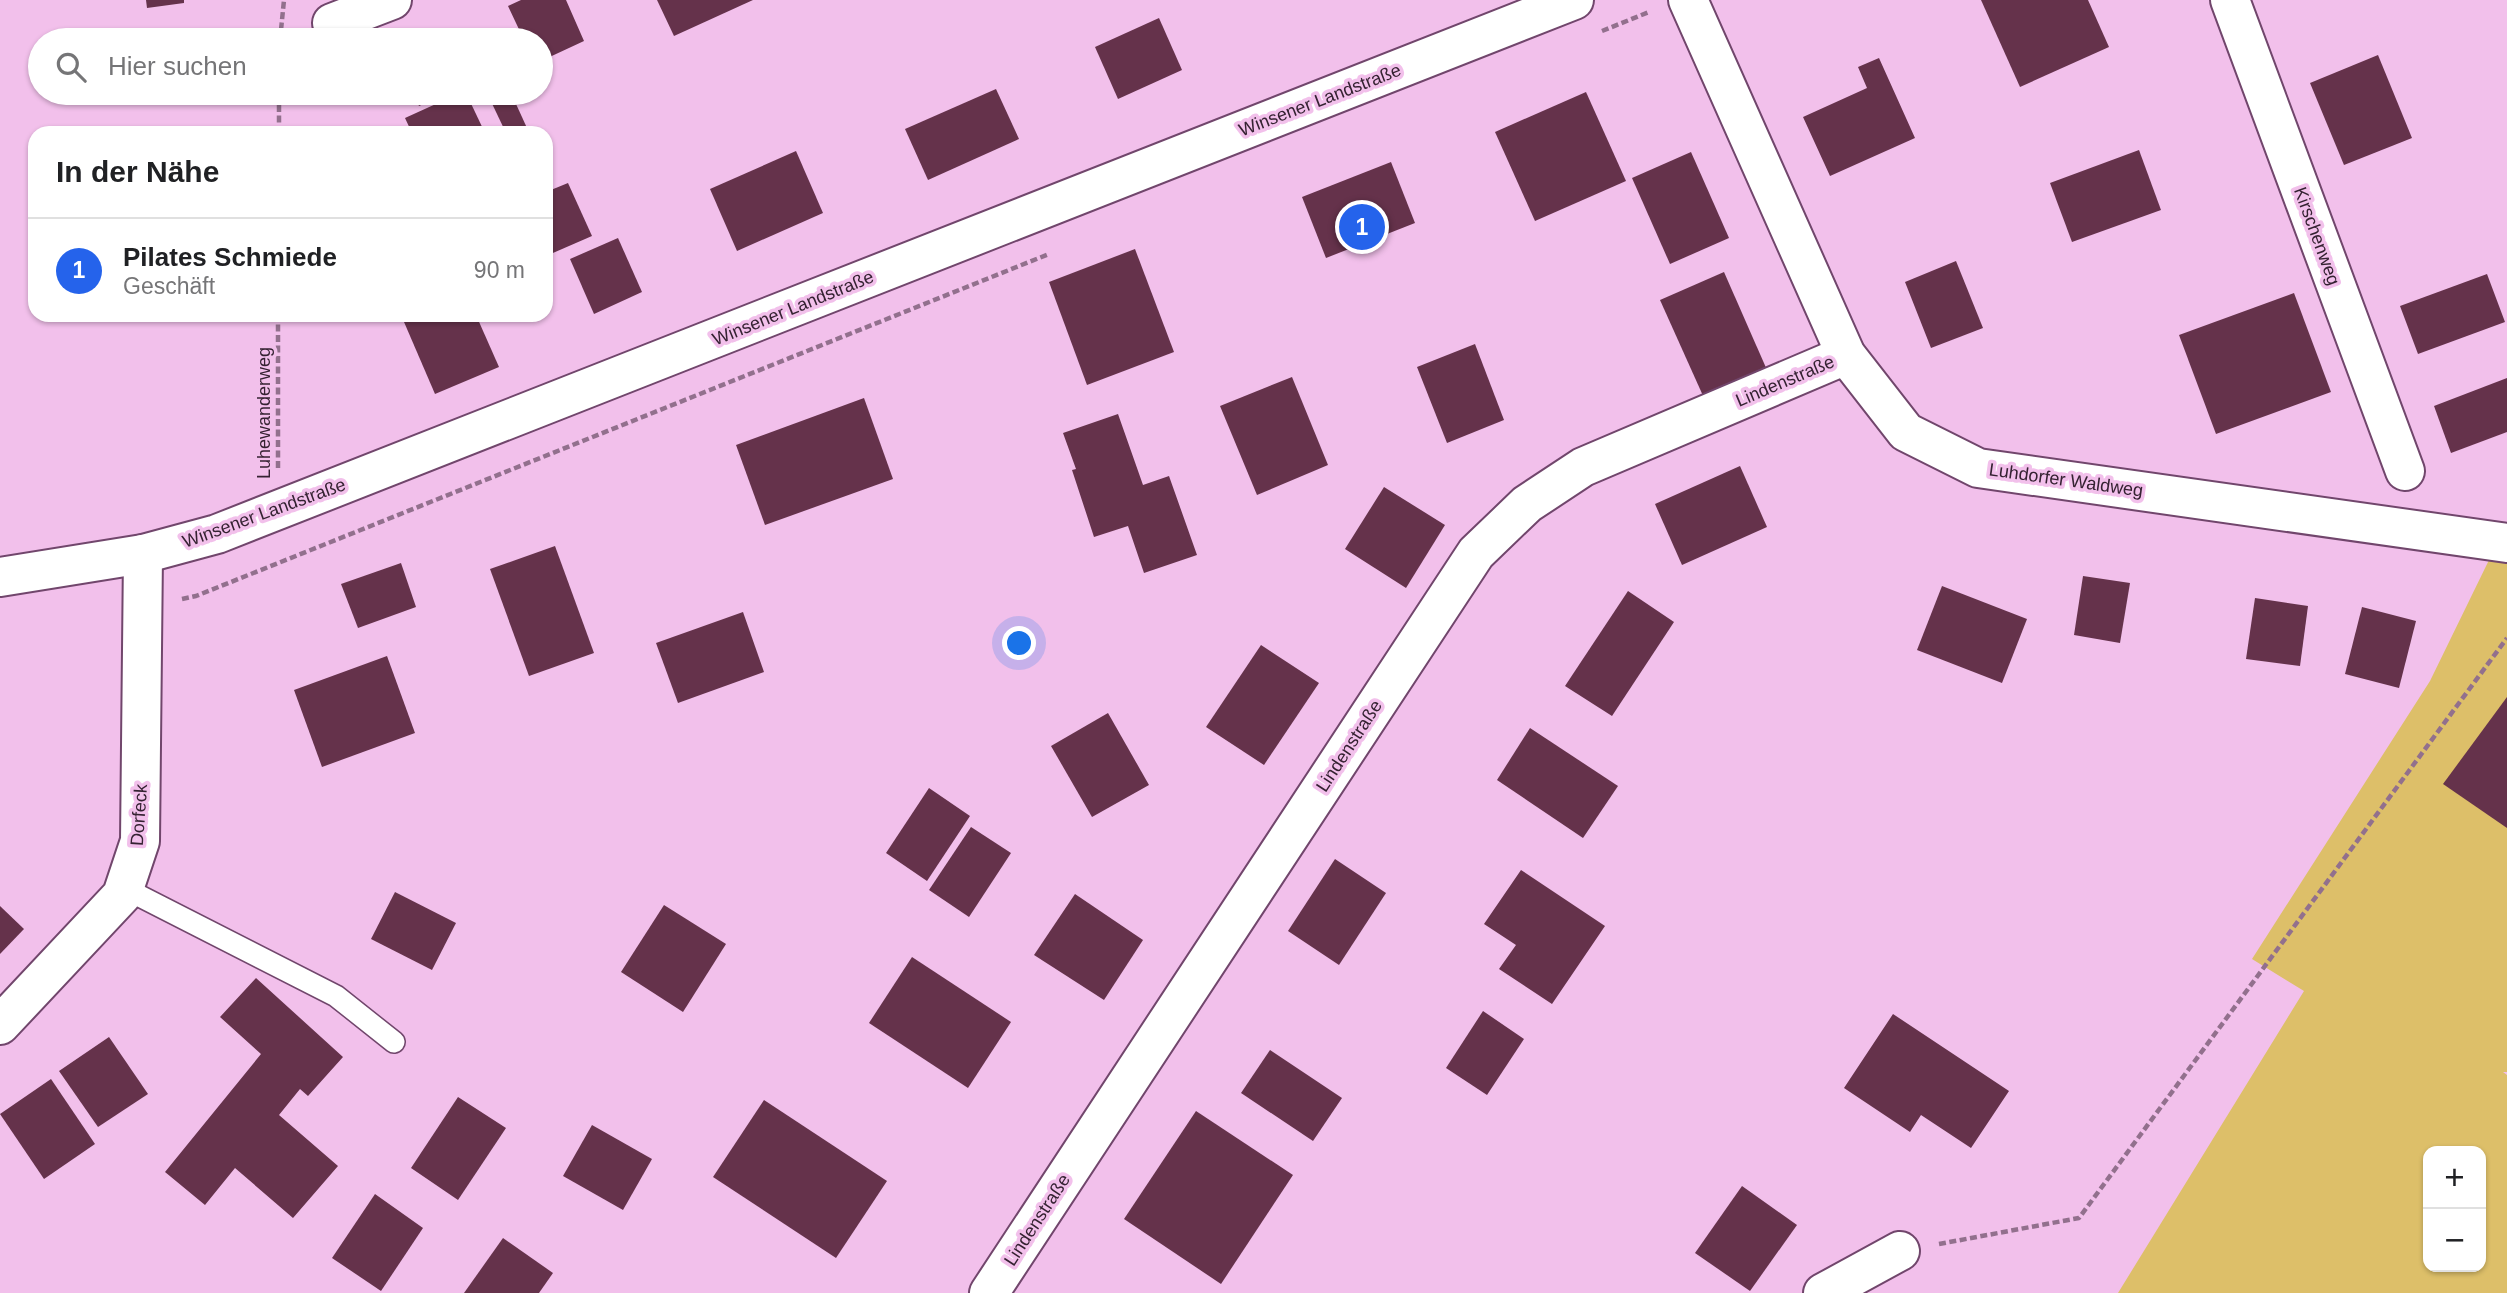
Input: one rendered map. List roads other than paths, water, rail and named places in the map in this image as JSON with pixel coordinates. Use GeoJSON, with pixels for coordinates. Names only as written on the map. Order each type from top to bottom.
{"type":"FeatureCollection","features":[{"type":"Feature","properties":{"kind":"street"},"geometry":{"type":"LineString","coordinates":[[332,23],[392,0]]}},
{"type":"Feature","properties":{"kind":"street","name":"Winsener Landstraße"},"geometry":{"type":"LineString","coordinates":[[0,577],[143,554],[217,534],[1574,0]]}},
{"type":"Feature","properties":{"kind":"street","name":"Luhdorfer Waldweg"},"geometry":{"type":"LineString","coordinates":[[1688,0],[1846,355],[1906,432],[1978,468],[2507,543]]}},
{"type":"Feature","properties":{"kind":"street","name":"Kirschenweg"},"geometry":{"type":"LineString","coordinates":[[2230,0],[2405,471]]}},
{"type":"Feature","properties":{"kind":"street","name":"Lindenstraße"},"geometry":{"type":"LineString","coordinates":[[989,1293],[1476,553],[1527,504],[1583,467],[1846,355]]}},
{"type":"Feature","properties":{"kind":"street","name":"Dorfeck"},"geometry":{"type":"LineString","coordinates":[[0,1025],[122,895],[140,841],[143,554]]}},
{"type":"Feature","properties":{"kind":"street"},"geometry":{"type":"LineString","coordinates":[[1823,1293],[1900,1251]]}},
{"type":"Feature","properties":{"kind":"lane"},"geometry":{"type":"LineString","coordinates":[[124,888],[336,996],[394,1042]]}},
{"type":"Feature","properties":{"kind":"place","name":"Pilates Schmiede"},"geometry":{"type":"Point","coordinates":[1362,227]}}]}
